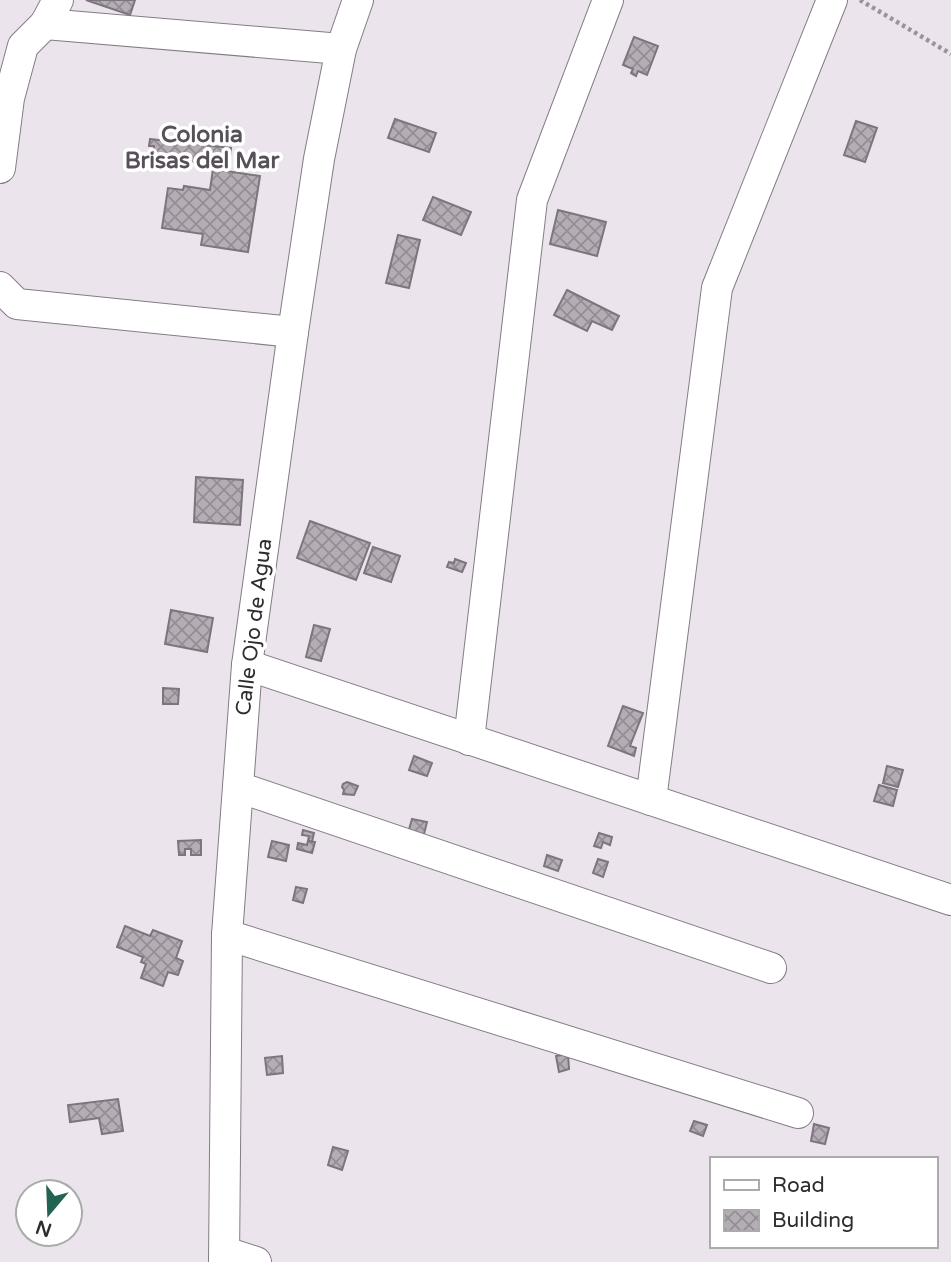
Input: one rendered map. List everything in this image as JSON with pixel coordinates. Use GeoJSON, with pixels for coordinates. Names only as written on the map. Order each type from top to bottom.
{"type":"FeatureCollection","features":[{"type":"Feature","properties":{"kind":"street","name":"Calle Ojo de Agua"},"geometry":{"type":"LineString","coordinates":[[225,1257],[227,934],[247,666],[319,159],[341,49],[358,0]]}},
{"type":"Feature","properties":{"kind":"street"},"geometry":{"type":"LineString","coordinates":[[469,740],[532,200],[608,0]]}},
{"type":"Feature","properties":{"kind":"street"},"geometry":{"type":"LineString","coordinates":[[651,800],[717,288],[832,0]]}},
{"type":"Feature","properties":{"kind":"street"},"geometry":{"type":"LineString","coordinates":[[0,166],[9,98],[23,46],[52,12],[341,49]]}},
{"type":"Feature","properties":{"kind":"street"},"geometry":{"type":"LineString","coordinates":[[0,287],[17,304],[293,332]]}},
{"type":"Feature","properties":{"kind":"street"},"geometry":{"type":"LineString","coordinates":[[247,666],[951,900]]}},
{"type":"Feature","properties":{"kind":"street"},"geometry":{"type":"LineString","coordinates":[[238,787],[772,968]]}},
{"type":"Feature","properties":{"kind":"street"},"geometry":{"type":"LineString","coordinates":[[227,934],[797,1113]]}},
{"type":"Feature","properties":{"kind":"street"},"geometry":{"type":"LineString","coordinates":[[225,1257],[256,1262]]}},
{"type":"Feature","properties":{"kind":"path"},"geometry":{"type":"LineString","coordinates":[[860,0],[951,54]]}},
{"type":"Feature","properties":{"kind":"building"},"geometry":{"type":"Polygon","coordinates":[[[86,0],[135,0],[130,15],[86,0]]]}},
{"type":"Feature","properties":{"kind":"building"},"geometry":{"type":"Polygon","coordinates":[[[634,37],[658,46],[647,75],[638,71],[636,76],[631,73],[633,69],[623,65],[634,37]]]}},
{"type":"Feature","properties":{"kind":"building"},"geometry":{"type":"Polygon","coordinates":[[[395,119],[436,133],[429,152],[388,138],[395,119]]]}},
{"type":"Feature","properties":{"kind":"building"},"geometry":{"type":"Polygon","coordinates":[[[856,121],[877,128],[865,162],[844,155],[856,121]]]}},
{"type":"Feature","properties":{"kind":"building"},"geometry":{"type":"Polygon","coordinates":[[[150,139],[231,148],[229,166],[153,158],[154,146],[149,146],[150,139]]]}},
{"type":"Feature","properties":{"kind":"building"},"geometry":{"type":"Polygon","coordinates":[[[213,169],[260,176],[248,252],[201,245],[203,234],[162,228],[168,188],[183,190],[184,186],[210,190],[213,169]]]}},
{"type":"Feature","properties":{"kind":"building"},"geometry":{"type":"Polygon","coordinates":[[[433,197],[471,212],[461,235],[423,220],[433,197]]]}},
{"type":"Feature","properties":{"kind":"building"},"geometry":{"type":"Polygon","coordinates":[[[558,210],[606,222],[597,256],[550,244],[558,210]]]}},
{"type":"Feature","properties":{"kind":"building"},"geometry":{"type":"Polygon","coordinates":[[[398,235],[420,240],[409,288],[386,283],[398,235]]]}},
{"type":"Feature","properties":{"kind":"building"},"geometry":{"type":"Polygon","coordinates":[[[567,290],[619,316],[612,330],[592,321],[587,331],[554,315],[567,290]]]}},
{"type":"Feature","properties":{"kind":"building"},"geometry":{"type":"Polygon","coordinates":[[[196,477],[243,480],[240,525],[194,522],[196,477]]]}},
{"type":"Feature","properties":{"kind":"building"},"geometry":{"type":"Polygon","coordinates":[[[310,521],[370,543],[356,580],[297,558],[310,521]]]}},
{"type":"Feature","properties":{"kind":"building"},"geometry":{"type":"Polygon","coordinates":[[[373,547],[400,556],[391,582],[364,573],[373,547]]]}},
{"type":"Feature","properties":{"kind":"building"},"geometry":{"type":"Polygon","coordinates":[[[455,559],[466,563],[462,572],[447,567],[449,562],[454,563],[455,559]]]}},
{"type":"Feature","properties":{"kind":"building"},"geometry":{"type":"Polygon","coordinates":[[[171,610],[213,618],[207,652],[165,644],[171,610]]]}},
{"type":"Feature","properties":{"kind":"building"},"geometry":{"type":"Polygon","coordinates":[[[314,625],[330,629],[321,661],[306,657],[314,625]]]}},
{"type":"Feature","properties":{"kind":"building"},"geometry":{"type":"Polygon","coordinates":[[[163,688],[179,689],[178,704],[163,704],[163,688]]]}},
{"type":"Feature","properties":{"kind":"building"},"geometry":{"type":"Polygon","coordinates":[[[623,706],[643,713],[630,746],[636,748],[634,756],[608,746],[623,706]]]}},
{"type":"Feature","properties":{"kind":"building"},"geometry":{"type":"Polygon","coordinates":[[[414,756],[432,763],[427,776],[409,770],[414,756]]]}},
{"type":"Feature","properties":{"kind":"building"},"geometry":{"type":"Polygon","coordinates":[[[887,766],[903,770],[898,787],[883,783],[887,766]]]}},
{"type":"Feature","properties":{"kind":"building"},"geometry":{"type":"Polygon","coordinates":[[[347,782],[358,786],[354,795],[343,794],[343,784],[347,782]]]}},
{"type":"Feature","properties":{"kind":"building"},"geometry":{"type":"Polygon","coordinates":[[[879,785],[897,790],[893,806],[874,801],[879,785]]]}},
{"type":"Feature","properties":{"kind":"building"},"geometry":{"type":"Polygon","coordinates":[[[412,819],[427,822],[423,838],[408,833],[412,819]]]}},
{"type":"Feature","properties":{"kind":"building"},"geometry":{"type":"Polygon","coordinates":[[[303,830],[314,833],[312,853],[297,849],[298,843],[307,845],[309,836],[302,835],[303,830]]]}},
{"type":"Feature","properties":{"kind":"building"},"geometry":{"type":"Polygon","coordinates":[[[599,833],[612,837],[610,845],[603,842],[601,848],[594,846],[599,833]]]}},
{"type":"Feature","properties":{"kind":"building"},"geometry":{"type":"Polygon","coordinates":[[[201,840],[201,855],[191,855],[191,849],[185,849],[185,855],[179,855],[178,841],[201,840]]]}},
{"type":"Feature","properties":{"kind":"building"},"geometry":{"type":"Polygon","coordinates":[[[272,841],[289,845],[286,861],[268,857],[272,841]]]}},
{"type":"Feature","properties":{"kind":"building"},"geometry":{"type":"Polygon","coordinates":[[[547,855],[562,860],[558,871],[544,866],[547,855]]]}},
{"type":"Feature","properties":{"kind":"building"},"geometry":{"type":"Polygon","coordinates":[[[598,859],[608,862],[603,877],[593,873],[598,859]]]}},
{"type":"Feature","properties":{"kind":"building"},"geometry":{"type":"Polygon","coordinates":[[[296,887],[307,889],[303,903],[293,900],[296,887]]]}},
{"type":"Feature","properties":{"kind":"building"},"geometry":{"type":"Polygon","coordinates":[[[125,926],[150,936],[153,930],[182,941],[176,958],[183,961],[178,975],[168,972],[163,986],[141,978],[146,964],[141,962],[143,957],[117,947],[125,926]]]}},
{"type":"Feature","properties":{"kind":"building"},"geometry":{"type":"Polygon","coordinates":[[[568,1054],[569,1069],[559,1072],[556,1056],[568,1054]]]}},
{"type":"Feature","properties":{"kind":"building"},"geometry":{"type":"Polygon","coordinates":[[[282,1056],[283,1073],[267,1075],[265,1058],[282,1056]]]}},
{"type":"Feature","properties":{"kind":"building"},"geometry":{"type":"Polygon","coordinates":[[[118,1099],[123,1131],[102,1134],[99,1118],[70,1122],[68,1105],[118,1099]]]}},
{"type":"Feature","properties":{"kind":"building"},"geometry":{"type":"Polygon","coordinates":[[[694,1121],[707,1125],[703,1136],[690,1131],[694,1121]]]}},
{"type":"Feature","properties":{"kind":"building"},"geometry":{"type":"Polygon","coordinates":[[[814,1124],[829,1128],[825,1144],[811,1141],[814,1124]]]}},
{"type":"Feature","properties":{"kind":"building"},"geometry":{"type":"Polygon","coordinates":[[[333,1147],[348,1151],[342,1170],[328,1165],[333,1147]]]}},
{"type":"Feature","properties":{"kind":"district","name":"Colonia Brisas del Mar"},"geometry":{"type":"Point","coordinates":[202,148]}}]}
